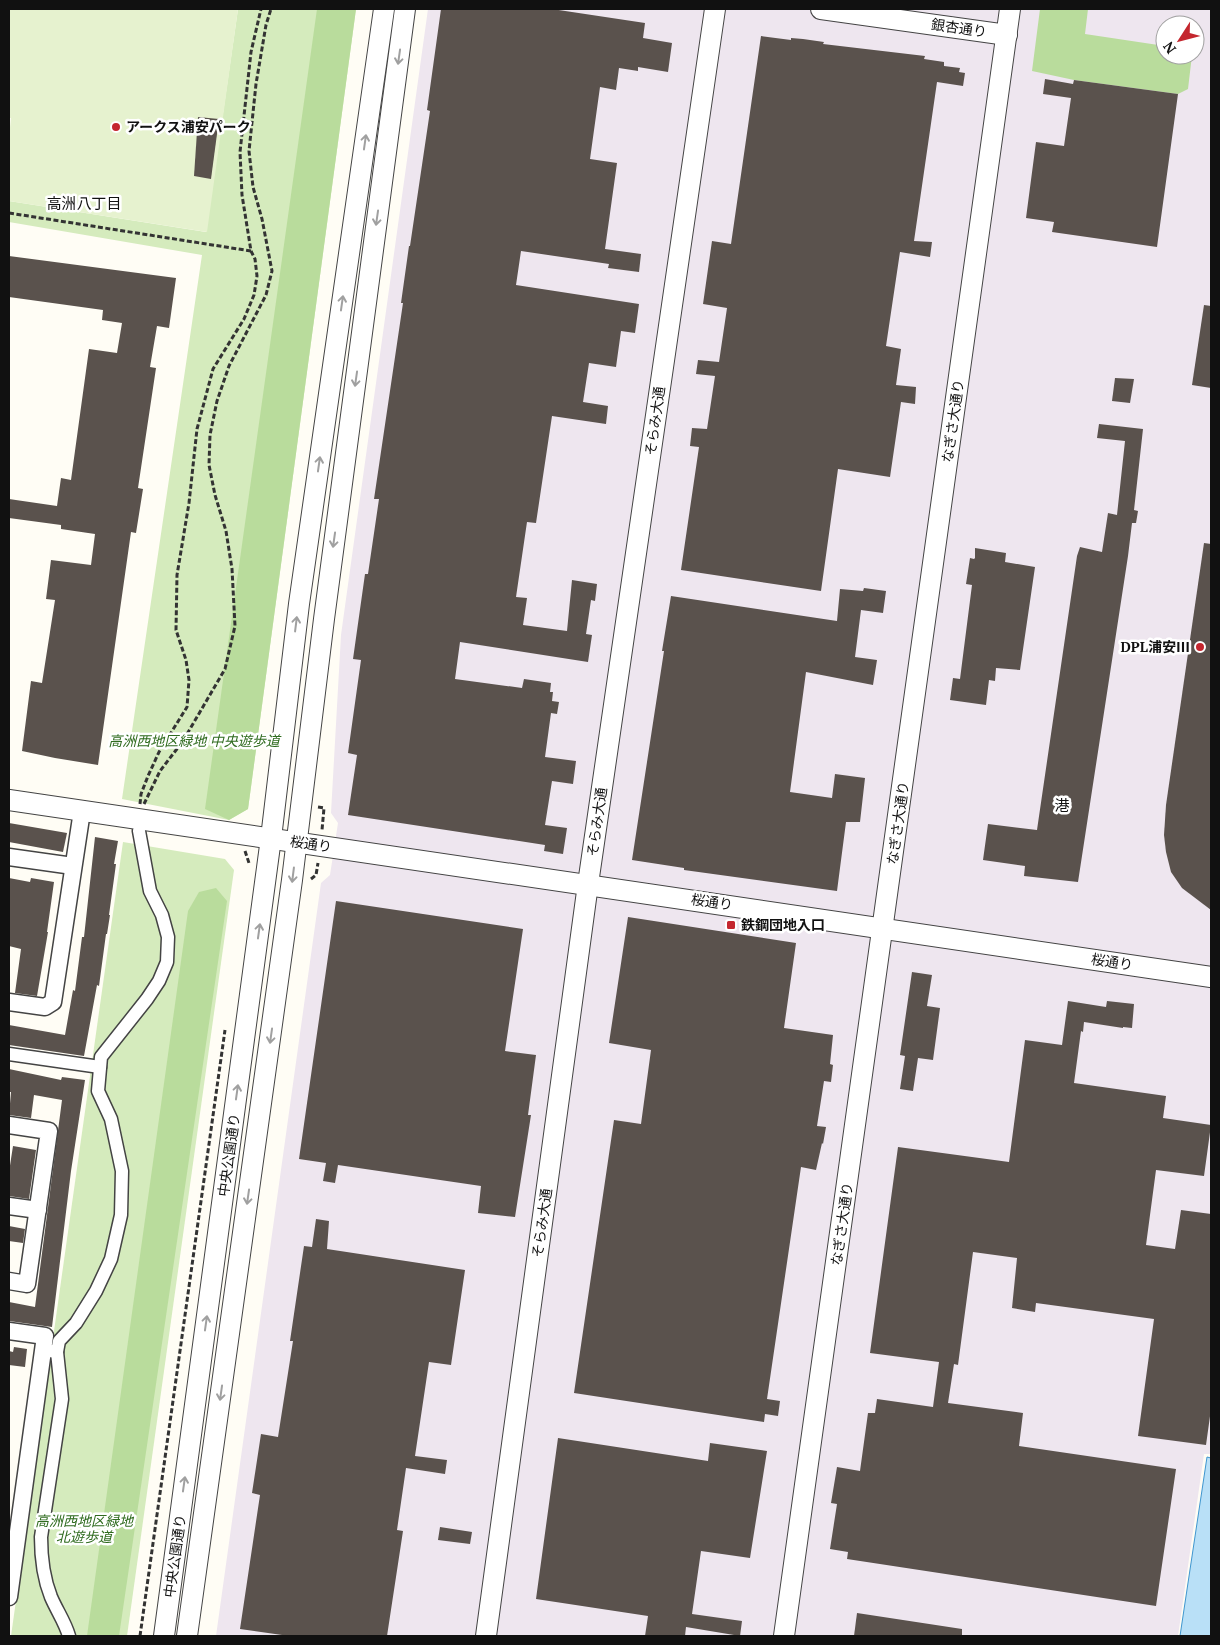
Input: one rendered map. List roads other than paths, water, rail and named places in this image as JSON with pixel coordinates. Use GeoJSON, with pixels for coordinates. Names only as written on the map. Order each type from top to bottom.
{"type":"FeatureCollection","features":[{"type":"Feature","properties":{"kind":"street","name":"中央公園通り"},"geometry":{"type":"LineString","coordinates":[[164,1636],[271,838],[290,673],[384,9]]}},
{"type":"Feature","properties":{"kind":"street","name":"中央公園通り"},"geometry":{"type":"LineString","coordinates":[[187,1636],[304,792],[325,609],[405,9]]}},
{"type":"Feature","properties":{"kind":"street","name":"そらみ大通"},"geometry":{"type":"LineString","coordinates":[[486,1636],[588,884],[715,9]]}},
{"type":"Feature","properties":{"kind":"street","name":"銀杏通り"},"geometry":{"type":"LineString","coordinates":[[822,9],[1006,35]]}},
{"type":"Feature","properties":{"kind":"street","name":"なぎさ大通り"},"geometry":{"type":"LineString","coordinates":[[784,1636],[1010,9]]}},
{"type":"Feature","properties":{"kind":"street","name":"桜通り"},"geometry":{"type":"LineString","coordinates":[[9,800],[883,927],[1211,977]]}},
{"type":"Feature","properties":{"kind":"street"},"geometry":{"type":"LineString","coordinates":[[9,1002],[45,1007],[53,1002],[82,811]]}},
{"type":"Feature","properties":{"kind":"street"},"geometry":{"type":"LineString","coordinates":[[9,1595],[50,1351],[76,1323],[96,1291],[111,1259],[121,1215],[122,1171],[111,1119],[98,1091],[100,1057],[147,1000],[159,981],[167,962],[168,937],[162,915],[150,891],[139,831]]}},
{"type":"Feature","properties":{"kind":"street"},"geometry":{"type":"LineString","coordinates":[[9,858],[73,866]]}},
{"type":"Feature","properties":{"kind":"street"},"geometry":{"type":"LineString","coordinates":[[9,1054],[100,1067]]}},
{"type":"Feature","properties":{"kind":"street"},"geometry":{"type":"LineString","coordinates":[[9,1125],[49,1131],[27,1284],[9,1281]]}},
{"type":"Feature","properties":{"kind":"street"},"geometry":{"type":"LineString","coordinates":[[9,1206],[38,1210]]}},
{"type":"Feature","properties":{"kind":"street"},"geometry":{"type":"LineString","coordinates":[[9,1331],[45,1336],[62,1399],[41,1536],[41,1557],[47,1585],[69,1636]]}},
{"type":"Feature","properties":{"kind":"water"},"geometry":{"type":"Polygon","coordinates":[[[1207,1457],[1211,1458],[1211,1636],[1180,1636],[1207,1457]]]}},
{"type":"Feature","properties":{"kind":"place","name":"アークス浦安パーク"},"geometry":{"type":"Point","coordinates":[116,127]}},
{"type":"Feature","properties":{"kind":"place","name":"DPL浦安Ⅲ"},"geometry":{"type":"Point","coordinates":[1200,647]}},
{"type":"Feature","properties":{"kind":"place","name":"鉄鋼団地入口"},"geometry":{"type":"Point","coordinates":[731,925]}},
{"type":"Feature","properties":{"kind":"district","name":"高洲八丁目"},"geometry":{"type":"Point","coordinates":[84,204]}},
{"type":"Feature","properties":{"kind":"district","name":"港"},"geometry":{"type":"Point","coordinates":[1062,806]}},
{"type":"Feature","properties":{"kind":"park label","name":"高洲西地区緑地 中央遊歩道"},"geometry":{"type":"Point","coordinates":[194,741]}},
{"type":"Feature","properties":{"kind":"park label","name":"高洲西地区緑地 北遊歩道"},"geometry":{"type":"Point","coordinates":[84,1529]}}]}
